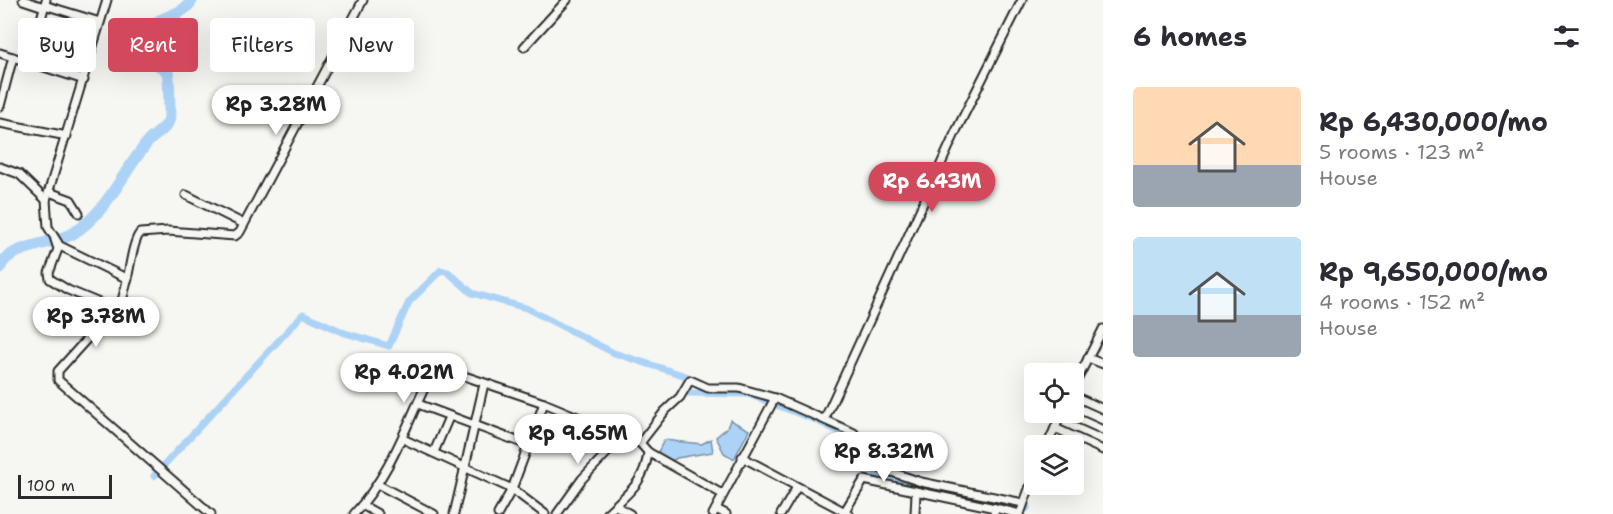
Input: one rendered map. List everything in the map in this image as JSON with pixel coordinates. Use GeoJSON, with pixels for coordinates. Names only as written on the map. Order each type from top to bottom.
{"type":"FeatureCollection","features":[{"type":"Feature","properties":{"kind":"street"},"geometry":{"type":"LineString","coordinates":[[23,0],[45,4],[100,22]]}},
{"type":"Feature","properties":{"kind":"street"},"geometry":{"type":"LineString","coordinates":[[96,34],[106,0]]}},
{"type":"Feature","properties":{"kind":"street"},"geometry":{"type":"LineString","coordinates":[[120,305],[129,279],[136,239],[140,234],[168,231],[235,236],[244,224],[363,0]]}},
{"type":"Feature","properties":{"kind":"street"},"geometry":{"type":"LineString","coordinates":[[524,47],[567,0]]}},
{"type":"Feature","properties":{"kind":"street"},"geometry":{"type":"LineString","coordinates":[[825,418],[957,129],[1022,0]]}},
{"type":"Feature","properties":{"kind":"street"},"geometry":{"type":"LineString","coordinates":[[0,53],[18,58]]}},
{"type":"Feature","properties":{"kind":"street"},"geometry":{"type":"LineString","coordinates":[[0,106],[12,57]]}},
{"type":"Feature","properties":{"kind":"street"},"geometry":{"type":"LineString","coordinates":[[61,72],[84,80]]}},
{"type":"Feature","properties":{"kind":"street"},"geometry":{"type":"LineString","coordinates":[[86,72],[46,200],[48,227],[58,248],[49,273],[50,279],[68,290],[114,309],[58,371],[57,380],[211,514]]}},
{"type":"Feature","properties":{"kind":"street"},"geometry":{"type":"LineString","coordinates":[[0,123],[67,136]]}},
{"type":"Feature","properties":{"kind":"street"},"geometry":{"type":"LineString","coordinates":[[0,167],[19,174],[46,200]]}},
{"type":"Feature","properties":{"kind":"street"},"geometry":{"type":"LineString","coordinates":[[49,192],[71,200],[79,213]]}},
{"type":"Feature","properties":{"kind":"street"},"geometry":{"type":"LineString","coordinates":[[186,195],[244,224]]}},
{"type":"Feature","properties":{"kind":"street"},"geometry":{"type":"LineString","coordinates":[[57,242],[129,279]]}},
{"type":"Feature","properties":{"kind":"street"},"geometry":{"type":"LineString","coordinates":[[1084,366],[1103,329]]}},
{"type":"Feature","properties":{"kind":"street"},"geometry":{"type":"LineString","coordinates":[[1088,358],[1103,364]]}},
{"type":"Feature","properties":{"kind":"street"},"geometry":{"type":"LineString","coordinates":[[420,361],[544,404],[640,443],[648,452],[722,494]]}},
{"type":"Feature","properties":{"kind":"street"},"geometry":{"type":"LineString","coordinates":[[354,514],[377,484],[404,439],[435,366]]}},
{"type":"Feature","properties":{"kind":"street"},"geometry":{"type":"LineString","coordinates":[[640,443],[664,411],[680,397],[690,380],[708,388],[739,388],[775,398],[825,418],[857,435],[880,468],[921,482],[1023,503]]}},
{"type":"Feature","properties":{"kind":"street"},"geometry":{"type":"LineString","coordinates":[[454,514],[484,384]]}},
{"type":"Feature","properties":{"kind":"street"},"geometry":{"type":"LineString","coordinates":[[726,514],[714,512],[775,398]]}},
{"type":"Feature","properties":{"kind":"street"},"geometry":{"type":"LineString","coordinates":[[1084,400],[1103,409]]}},
{"type":"Feature","properties":{"kind":"street"},"geometry":{"type":"LineString","coordinates":[[418,404],[528,446]]}},
{"type":"Feature","properties":{"kind":"street"},"geometry":{"type":"LineString","coordinates":[[498,514],[512,489],[544,404]]}},
{"type":"Feature","properties":{"kind":"street"},"geometry":{"type":"LineString","coordinates":[[434,452],[449,417]]}},
{"type":"Feature","properties":{"kind":"street"},"geometry":{"type":"LineString","coordinates":[[1084,422],[1103,430]]}},
{"type":"Feature","properties":{"kind":"street"},"geometry":{"type":"LineString","coordinates":[[1052,435],[1057,423]]}},
{"type":"Feature","properties":{"kind":"street"},"geometry":{"type":"LineString","coordinates":[[1055,428],[1103,450]]}},
{"type":"Feature","properties":{"kind":"street"},"geometry":{"type":"LineString","coordinates":[[557,514],[582,479],[623,436]]}},
{"type":"Feature","properties":{"kind":"street"},"geometry":{"type":"LineString","coordinates":[[404,439],[512,489],[545,514]]}},
{"type":"Feature","properties":{"kind":"street"},"geometry":{"type":"LineString","coordinates":[[606,514],[636,487],[642,477],[648,452]]}},
{"type":"Feature","properties":{"kind":"street"},"geometry":{"type":"LineString","coordinates":[[742,457],[846,513],[864,480],[994,511],[1020,514],[1026,495]]}},
{"type":"Feature","properties":{"kind":"street"},"geometry":{"type":"LineString","coordinates":[[377,484],[434,514]]}},
{"type":"Feature","properties":{"kind":"street"},"geometry":{"type":"LineString","coordinates":[[781,514],[797,487]]}},
{"type":"Feature","properties":{"kind":"street"},"geometry":{"type":"LineString","coordinates":[[915,514],[916,493]]}},
{"type":"Feature","properties":{"kind":"street"},"geometry":{"type":"LineString","coordinates":[[362,505],[378,514]]}},
{"type":"Feature","properties":{"kind":"street"},"geometry":{"type":"LineString","coordinates":[[616,506],[630,514]]}},
{"type":"Feature","properties":{"kind":"water"},"geometry":{"type":"Polygon","coordinates":[[[730,420],[749,430],[734,459],[724,453],[716,437],[727,428],[730,420]]]}},
{"type":"Feature","properties":{"kind":"water"},"geometry":{"type":"Polygon","coordinates":[[[711,439],[713,452],[677,458],[670,462],[657,454],[664,440],[702,444],[711,439]]]}},
{"type":"Feature","properties":{"kind":"waterway"},"geometry":{"type":"LineString","coordinates":[[0,268],[4,261],[20,250],[72,234],[84,225],[105,204],[147,143],[163,129],[169,120],[168,74],[166,70],[147,58],[146,42],[154,24],[186,8],[192,0]]}},
{"type":"Feature","properties":{"kind":"waterway"},"geometry":{"type":"LineString","coordinates":[[154,476],[303,314],[345,333],[389,346],[409,302],[441,270],[448,272],[472,293],[526,308],[614,353],[686,376],[689,393],[748,394],[816,420],[852,438],[876,475],[912,487]]}},
{"type":"Feature","properties":{"kind":"waterway"},"geometry":{"type":"LineString","coordinates":[[943,494],[1027,508]]}}]}
